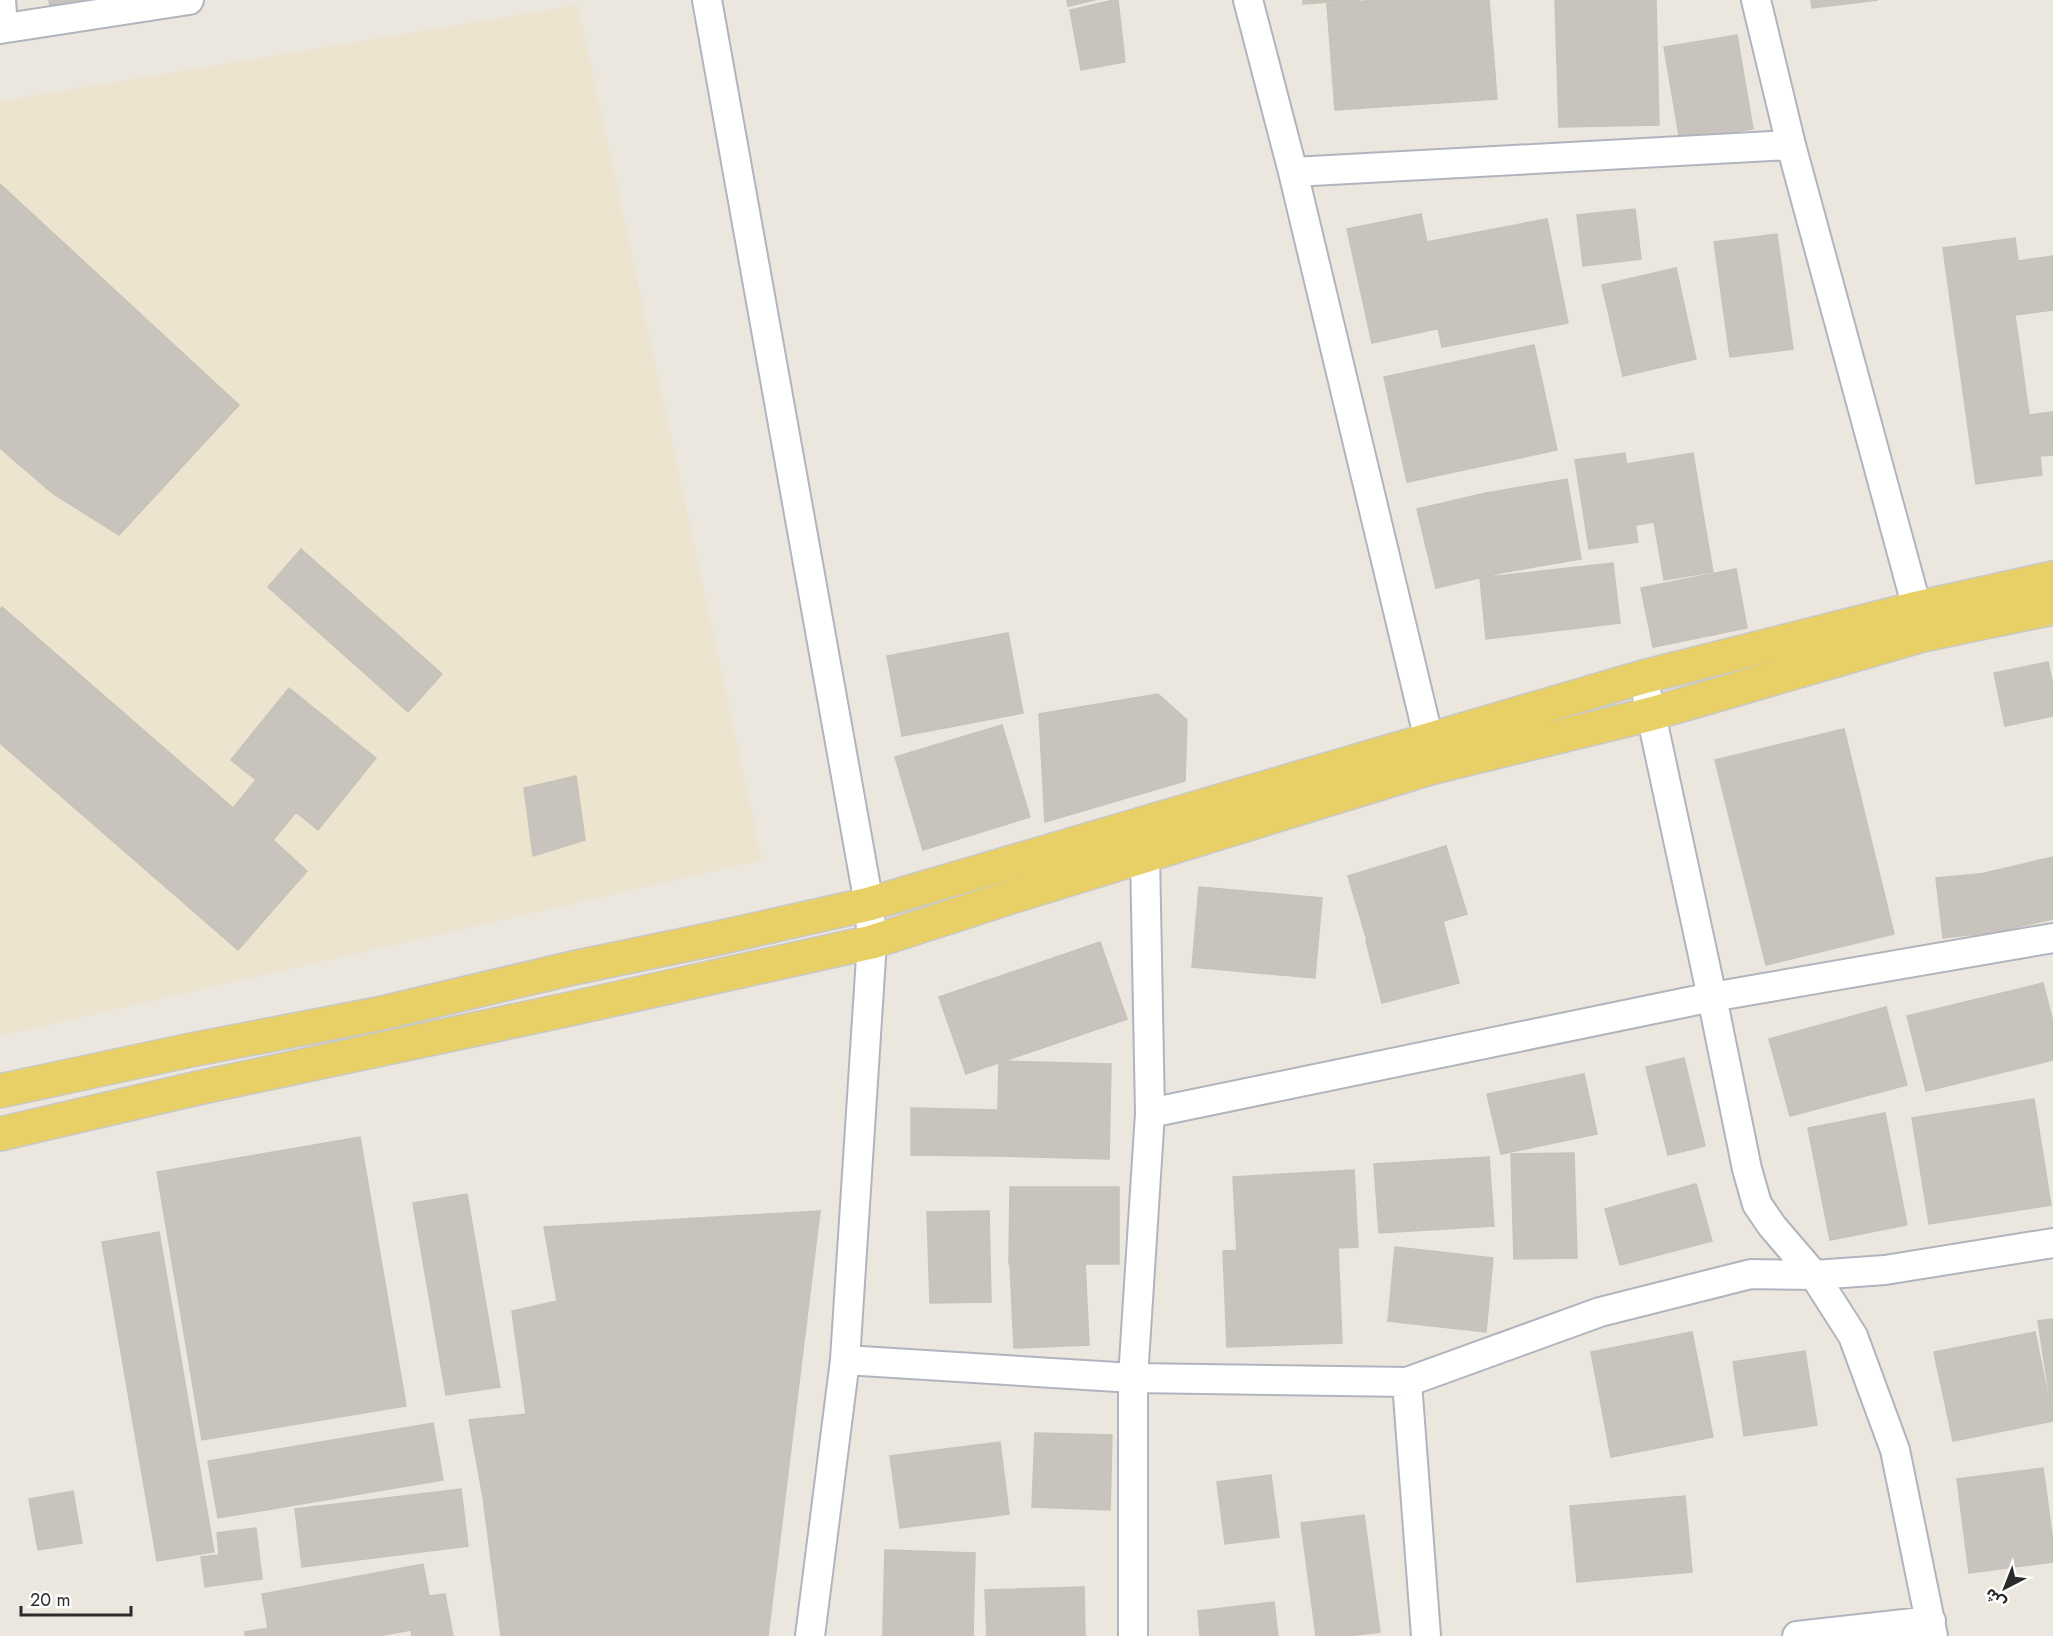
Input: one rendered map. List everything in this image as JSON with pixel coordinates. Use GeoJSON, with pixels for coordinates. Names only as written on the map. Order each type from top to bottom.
{"type":"FeatureCollection","features":[{"type":"Feature","properties":{"kind":"main road"},"geometry":{"type":"LineString","coordinates":[[0,1090],[378,1014],[573,968],[869,904],[1643,677],[1917,608],[2053,578]]}},
{"type":"Feature","properties":{"kind":"main road"},"geometry":{"type":"LineString","coordinates":[[0,1134],[198,1088],[544,1015],[872,942],[1430,768],[1651,714],[1923,635],[2053,608]]}},
{"type":"Feature","properties":{"kind":"street"},"geometry":{"type":"LineString","coordinates":[[1,0],[2,28],[189,0]]}},
{"type":"Feature","properties":{"kind":"street"},"geometry":{"type":"LineString","coordinates":[[707,0],[869,904],[872,942],[845,1360],[810,1636]]}},
{"type":"Feature","properties":{"kind":"street"},"geometry":{"type":"LineString","coordinates":[[1248,0],[1293,172],[1429,740]]}},
{"type":"Feature","properties":{"kind":"street"},"geometry":{"type":"LineString","coordinates":[[1756,0],[1791,145],[1917,608]]}},
{"type":"Feature","properties":{"kind":"street"},"geometry":{"type":"LineString","coordinates":[[1293,172],[1791,145]]}},
{"type":"Feature","properties":{"kind":"street"},"geometry":{"type":"LineString","coordinates":[[1643,677],[1747,1169],[1757,1204],[1772,1226],[1814,1275],[1853,1336],[1895,1450],[1932,1628],[1797,1636]]}},
{"type":"Feature","properties":{"kind":"street"},"geometry":{"type":"LineString","coordinates":[[1133,1636],[1132,1378],[1150,1113],[1145,855]]}},
{"type":"Feature","properties":{"kind":"street"},"geometry":{"type":"LineString","coordinates":[[1150,1113],[1712,997],[2053,938]]}},
{"type":"Feature","properties":{"kind":"street"},"geometry":{"type":"LineString","coordinates":[[845,1360],[1132,1378],[1407,1382],[1600,1312],[1751,1274],[1814,1275],[1885,1270],[2053,1243]]}},
{"type":"Feature","properties":{"kind":"street"},"geometry":{"type":"LineString","coordinates":[[1407,1382],[1426,1636]]}},
{"type":"Feature","properties":{"kind":"shaded area"},"geometry":{"type":"Polygon","coordinates":[[[578,5],[762,860],[0,1036],[0,101],[578,5]]]}},
{"type":"Feature","properties":{"kind":"building"},"geometry":{"type":"Polygon","coordinates":[[[49,0],[135,0],[50,9],[49,0]]]}},
{"type":"Feature","properties":{"kind":"building"},"geometry":{"type":"Polygon","coordinates":[[[1067,0],[1095,0],[1068,6],[1067,0]]]}},
{"type":"Feature","properties":{"kind":"building"},"geometry":{"type":"Polygon","coordinates":[[[1118,0],[1125,62],[1081,70],[1070,10],[1118,0]]]}},
{"type":"Feature","properties":{"kind":"building"},"geometry":{"type":"Polygon","coordinates":[[[1303,0],[1360,0],[1303,4],[1303,0]]]}},
{"type":"Feature","properties":{"kind":"building"},"geometry":{"type":"Polygon","coordinates":[[[1377,0],[1489,0],[1497,99],[1335,110],[1327,4],[1377,0]]]}},
{"type":"Feature","properties":{"kind":"building"},"geometry":{"type":"Polygon","coordinates":[[[1555,0],[1656,0],[1659,125],[1559,127],[1555,0]]]}},
{"type":"Feature","properties":{"kind":"building"},"geometry":{"type":"Polygon","coordinates":[[[1811,0],[1878,0],[1812,8],[1811,0]]]}},
{"type":"Feature","properties":{"kind":"building"},"geometry":{"type":"Polygon","coordinates":[[[1737,35],[1753,129],[1680,141],[1664,47],[1737,35]]]}},
{"type":"Feature","properties":{"kind":"building"},"geometry":{"type":"Polygon","coordinates":[[[0,184],[239,405],[119,535],[52,493],[0,448],[0,184]]]}},
{"type":"Feature","properties":{"kind":"building"},"geometry":{"type":"Polygon","coordinates":[[[1635,209],[1641,259],[1583,266],[1577,215],[1635,209]]]}},
{"type":"Feature","properties":{"kind":"building"},"geometry":{"type":"Polygon","coordinates":[[[1421,214],[1445,327],[1372,343],[1347,229],[1421,214]]]}},
{"type":"Feature","properties":{"kind":"building"},"geometry":{"type":"Polygon","coordinates":[[[1547,219],[1568,323],[1442,347],[1421,243],[1547,219]]]}},
{"type":"Feature","properties":{"kind":"building"},"geometry":{"type":"Polygon","coordinates":[[[1777,234],[1793,349],[1730,357],[1714,242],[1777,234]]]}},
{"type":"Feature","properties":{"kind":"building"},"geometry":{"type":"Polygon","coordinates":[[[2015,238],[2018,261],[2053,256],[2053,310],[2015,315],[2029,415],[2053,412],[2053,455],[2040,456],[2042,475],[1976,484],[1943,248],[2015,238]]]}},
{"type":"Feature","properties":{"kind":"building"},"geometry":{"type":"Polygon","coordinates":[[[1676,268],[1696,359],[1623,376],[1602,285],[1676,268]]]}},
{"type":"Feature","properties":{"kind":"building"},"geometry":{"type":"Polygon","coordinates":[[[1534,345],[1557,450],[1407,482],[1384,377],[1534,345]]]}},
{"type":"Feature","properties":{"kind":"building"},"geometry":{"type":"Polygon","coordinates":[[[1625,453],[1638,542],[1589,549],[1575,460],[1625,453]]]}},
{"type":"Feature","properties":{"kind":"building"},"geometry":{"type":"Polygon","coordinates":[[[1693,453],[1703,514],[1637,525],[1626,464],[1693,453]]]}},
{"type":"Feature","properties":{"kind":"building"},"geometry":{"type":"Polygon","coordinates":[[[1567,479],[1581,559],[1500,573],[1486,493],[1567,479]]]}},
{"type":"Feature","properties":{"kind":"building"},"geometry":{"type":"Polygon","coordinates":[[[1486,493],[1505,572],[1436,588],[1417,509],[1486,493]]]}},
{"type":"Feature","properties":{"kind":"building"},"geometry":{"type":"Polygon","coordinates":[[[1703,514],[1713,572],[1664,580],[1654,522],[1703,514]]]}},
{"type":"Feature","properties":{"kind":"building"},"geometry":{"type":"Polygon","coordinates":[[[301,549],[442,674],[408,712],[268,587],[301,549]]]}},
{"type":"Feature","properties":{"kind":"building"},"geometry":{"type":"Polygon","coordinates":[[[1613,563],[1620,623],[1486,639],[1480,578],[1613,563]]]}},
{"type":"Feature","properties":{"kind":"building"},"geometry":{"type":"Polygon","coordinates":[[[1736,569],[1747,628],[1653,647],[1641,588],[1736,569]]]}},
{"type":"Feature","properties":{"kind":"building"},"geometry":{"type":"Polygon","coordinates":[[[2,607],[233,808],[256,780],[231,760],[289,688],[376,758],[318,830],[296,812],[273,840],[307,871],[238,950],[0,743],[0,610],[2,607]]]}},
{"type":"Feature","properties":{"kind":"building"},"geometry":{"type":"Polygon","coordinates":[[[1008,633],[1023,713],[902,736],[887,656],[1008,633]]]}},
{"type":"Feature","properties":{"kind":"building"},"geometry":{"type":"Polygon","coordinates":[[[2048,662],[2053,686],[2053,716],[2005,726],[1994,673],[2048,662]]]}},
{"type":"Feature","properties":{"kind":"building"},"geometry":{"type":"Polygon","coordinates":[[[1158,694],[1187,720],[1185,781],[1045,822],[1039,714],[1158,694]]]}},
{"type":"Feature","properties":{"kind":"building"},"geometry":{"type":"Polygon","coordinates":[[[1002,725],[1030,817],[923,850],[895,757],[1002,725]]]}},
{"type":"Feature","properties":{"kind":"building"},"geometry":{"type":"Polygon","coordinates":[[[1844,729],[1894,934],[1766,965],[1715,760],[1844,729]]]}},
{"type":"Feature","properties":{"kind":"building"},"geometry":{"type":"Polygon","coordinates":[[[576,776],[585,840],[533,856],[524,788],[576,776]]]}},
{"type":"Feature","properties":{"kind":"building"},"geometry":{"type":"Polygon","coordinates":[[[1446,846],[1467,914],[1368,944],[1348,876],[1446,846]]]}},
{"type":"Feature","properties":{"kind":"building"},"geometry":{"type":"Polygon","coordinates":[[[2053,857],[2053,919],[1995,932],[1980,874],[2053,857]]]}},
{"type":"Feature","properties":{"kind":"building"},"geometry":{"type":"Polygon","coordinates":[[[1988,873],[1995,932],[1943,938],[1936,878],[1988,873]]]}},
{"type":"Feature","properties":{"kind":"building"},"geometry":{"type":"Polygon","coordinates":[[[1199,887],[1322,898],[1315,978],[1192,967],[1199,887]]]}},
{"type":"Feature","properties":{"kind":"building"},"geometry":{"type":"Polygon","coordinates":[[[1443,921],[1459,983],[1382,1003],[1366,941],[1443,921]]]}},
{"type":"Feature","properties":{"kind":"building"},"geometry":{"type":"Polygon","coordinates":[[[1100,942],[1127,1019],[966,1074],[939,997],[1100,942]]]}},
{"type":"Feature","properties":{"kind":"building"},"geometry":{"type":"Polygon","coordinates":[[[2043,983],[2053,1022],[2053,1060],[1926,1091],[1907,1016],[2043,983]]]}},
{"type":"Feature","properties":{"kind":"building"},"geometry":{"type":"Polygon","coordinates":[[[1886,1007],[1907,1085],[1790,1116],[1769,1039],[1886,1007]]]}},
{"type":"Feature","properties":{"kind":"building"},"geometry":{"type":"Polygon","coordinates":[[[1684,1058],[1705,1146],[1668,1155],[1646,1067],[1684,1058]]]}},
{"type":"Feature","properties":{"kind":"building"},"geometry":{"type":"Polygon","coordinates":[[[999,1061],[1111,1064],[1109,1159],[997,1156],[999,1061]]]}},
{"type":"Feature","properties":{"kind":"building"},"geometry":{"type":"Polygon","coordinates":[[[1584,1074],[1597,1134],[1501,1154],[1487,1094],[1584,1074]]]}},
{"type":"Feature","properties":{"kind":"building"},"geometry":{"type":"Polygon","coordinates":[[[2034,1099],[2051,1205],[1929,1224],[1912,1118],[2034,1099]]]}},
{"type":"Feature","properties":{"kind":"building"},"geometry":{"type":"Polygon","coordinates":[[[911,1108],[997,1110],[997,1156],[911,1155],[911,1108]]]}},
{"type":"Feature","properties":{"kind":"building"},"geometry":{"type":"Polygon","coordinates":[[[1885,1113],[1907,1225],[1830,1240],[1808,1128],[1885,1113]]]}},
{"type":"Feature","properties":{"kind":"building"},"geometry":{"type":"Polygon","coordinates":[[[360,1137],[406,1406],[202,1440],[157,1172],[360,1137]]]}},
{"type":"Feature","properties":{"kind":"building"},"geometry":{"type":"Polygon","coordinates":[[[1574,1153],[1577,1258],[1514,1259],[1511,1154],[1574,1153]]]}},
{"type":"Feature","properties":{"kind":"building"},"geometry":{"type":"Polygon","coordinates":[[[1489,1157],[1494,1226],[1379,1233],[1374,1164],[1489,1157]]]}},
{"type":"Feature","properties":{"kind":"building"},"geometry":{"type":"Polygon","coordinates":[[[1354,1170],[1358,1247],[1237,1253],[1233,1177],[1354,1170]]]}},
{"type":"Feature","properties":{"kind":"building"},"geometry":{"type":"Polygon","coordinates":[[[1696,1184],[1712,1241],[1620,1265],[1605,1209],[1696,1184]]]}},
{"type":"Feature","properties":{"kind":"building"},"geometry":{"type":"Polygon","coordinates":[[[1010,1187],[1119,1187],[1119,1264],[1009,1264],[1010,1187]]]}},
{"type":"Feature","properties":{"kind":"building"},"geometry":{"type":"Polygon","coordinates":[[[467,1194],[500,1387],[446,1395],[413,1203],[467,1194]]]}},
{"type":"Feature","properties":{"kind":"building"},"geometry":{"type":"Polygon","coordinates":[[[820,1211],[768,1636],[501,1636],[483,1497],[469,1420],[526,1414],[512,1311],[557,1301],[544,1227],[820,1211]]]}},
{"type":"Feature","properties":{"kind":"building"},"geometry":{"type":"Polygon","coordinates":[[[989,1211],[991,1302],[930,1303],[927,1212],[989,1211]]]}},
{"type":"Feature","properties":{"kind":"building"},"geometry":{"type":"Polygon","coordinates":[[[159,1232],[214,1552],[157,1561],[102,1242],[159,1232]]]}},
{"type":"Feature","properties":{"kind":"building"},"geometry":{"type":"Polygon","coordinates":[[[1338,1247],[1342,1343],[1227,1347],[1223,1251],[1338,1247]]]}},
{"type":"Feature","properties":{"kind":"building"},"geometry":{"type":"Polygon","coordinates":[[[1395,1247],[1493,1258],[1486,1332],[1388,1321],[1395,1247]]]}},
{"type":"Feature","properties":{"kind":"building"},"geometry":{"type":"Polygon","coordinates":[[[1085,1261],[1089,1345],[1014,1348],[1010,1264],[1085,1261]]]}},
{"type":"Feature","properties":{"kind":"building"},"geometry":{"type":"Polygon","coordinates":[[[2053,1319],[2053,1419],[2038,1321],[2053,1319]]]}},
{"type":"Feature","properties":{"kind":"building"},"geometry":{"type":"Polygon","coordinates":[[[1692,1332],[1713,1437],[1611,1457],[1591,1352],[1692,1332]]]}},
{"type":"Feature","properties":{"kind":"building"},"geometry":{"type":"Polygon","coordinates":[[[2035,1332],[2053,1421],[1953,1441],[1934,1352],[2035,1332]]]}},
{"type":"Feature","properties":{"kind":"building"},"geometry":{"type":"Polygon","coordinates":[[[1805,1351],[1817,1425],[1744,1436],[1733,1362],[1805,1351]]]}},
{"type":"Feature","properties":{"kind":"building"},"geometry":{"type":"Polygon","coordinates":[[[433,1423],[443,1480],[218,1518],[208,1461],[433,1423]]]}},
{"type":"Feature","properties":{"kind":"building"},"geometry":{"type":"Polygon","coordinates":[[[1035,1433],[1112,1435],[1110,1510],[1032,1507],[1035,1433]]]}},
{"type":"Feature","properties":{"kind":"building"},"geometry":{"type":"Polygon","coordinates":[[[1000,1442],[1009,1514],[900,1528],[890,1456],[1000,1442]]]}},
{"type":"Feature","properties":{"kind":"building"},"geometry":{"type":"Polygon","coordinates":[[[2043,1468],[2053,1542],[2053,1562],[1969,1573],[1957,1479],[2043,1468]]]}},
{"type":"Feature","properties":{"kind":"building"},"geometry":{"type":"Polygon","coordinates":[[[1271,1475],[1279,1537],[1225,1544],[1217,1482],[1271,1475]]]}},
{"type":"Feature","properties":{"kind":"building"},"geometry":{"type":"Polygon","coordinates":[[[461,1489],[468,1546],[302,1567],[295,1509],[461,1489]]]}},
{"type":"Feature","properties":{"kind":"building"},"geometry":{"type":"Polygon","coordinates":[[[73,1491],[82,1543],[38,1550],[29,1499],[73,1491]]]}},
{"type":"Feature","properties":{"kind":"building"},"geometry":{"type":"Polygon","coordinates":[[[1685,1496],[1692,1572],[1577,1582],[1570,1506],[1685,1496]]]}},
{"type":"Feature","properties":{"kind":"building"},"geometry":{"type":"Polygon","coordinates":[[[1364,1515],[1380,1632],[1347,1636],[1316,1636],[1301,1523],[1364,1515]]]}},
{"type":"Feature","properties":{"kind":"building"},"geometry":{"type":"Polygon","coordinates":[[[256,1528],[262,1579],[205,1587],[201,1557],[219,1555],[217,1533],[256,1528]]]}},
{"type":"Feature","properties":{"kind":"building"},"geometry":{"type":"Polygon","coordinates":[[[885,1550],[975,1553],[963,1631],[883,1630],[885,1550]]]}},
{"type":"Feature","properties":{"kind":"building"},"geometry":{"type":"Polygon","coordinates":[[[885,1550],[975,1553],[973,1636],[883,1636],[885,1550]]]}},
{"type":"Feature","properties":{"kind":"building"},"geometry":{"type":"Polygon","coordinates":[[[423,1564],[429,1596],[445,1594],[453,1636],[412,1636],[411,1630],[379,1636],[245,1636],[245,1632],[268,1628],[262,1594],[423,1564]]]}},
{"type":"Feature","properties":{"kind":"building"},"geometry":{"type":"Polygon","coordinates":[[[1084,1587],[1085,1636],[987,1636],[985,1590],[1084,1587]]]}},
{"type":"Feature","properties":{"kind":"building"},"geometry":{"type":"Polygon","coordinates":[[[1274,1602],[1278,1636],[1200,1636],[1198,1611],[1274,1602]]]}}]}
